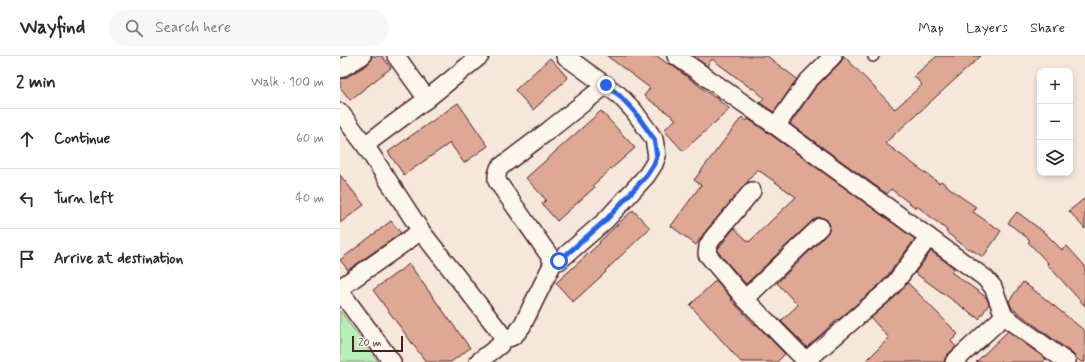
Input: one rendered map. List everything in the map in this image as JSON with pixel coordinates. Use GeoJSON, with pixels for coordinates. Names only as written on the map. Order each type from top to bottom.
{"type":"FeatureCollection","features":[{"type":"Feature","properties":{"kind":"street"},"geometry":{"type":"LineString","coordinates":[[340,70],[362,56]]}},
{"type":"Feature","properties":{"kind":"street"},"geometry":{"type":"LineString","coordinates":[[396,56],[427,99]]}},
{"type":"Feature","properties":{"kind":"street"},"geometry":{"type":"LineString","coordinates":[[365,145],[427,99],[480,56]]}},
{"type":"Feature","properties":{"kind":"street"},"geometry":{"type":"LineString","coordinates":[[554,261],[559,261],[606,220],[647,175],[657,156],[654,139],[634,111],[619,95],[565,56]]}},
{"type":"Feature","properties":{"kind":"street"},"geometry":{"type":"LineString","coordinates":[[676,56],[776,126],[986,278],[993,287],[1004,316],[1064,361]]}},
{"type":"Feature","properties":{"kind":"street"},"geometry":{"type":"LineString","coordinates":[[776,126],[807,82],[833,56]]}},
{"type":"Feature","properties":{"kind":"street"},"geometry":{"type":"LineString","coordinates":[[554,261],[497,181],[497,175],[500,168],[606,85]]}},
{"type":"Feature","properties":{"kind":"street"},"geometry":{"type":"LineString","coordinates":[[340,112],[365,145],[421,231],[500,332],[502,339],[500,345],[478,362]]}},
{"type":"Feature","properties":{"kind":"street"},"geometry":{"type":"LineString","coordinates":[[752,191],[712,239],[706,250],[706,254],[745,299],[805,362],[895,283],[929,237]]}},
{"type":"Feature","properties":{"kind":"street"},"geometry":{"type":"LineString","coordinates":[[745,299],[820,227]]}},
{"type":"Feature","properties":{"kind":"street"},"geometry":{"type":"LineString","coordinates":[[340,288],[421,231]]}},
{"type":"Feature","properties":{"kind":"street"},"geometry":{"type":"LineString","coordinates":[[502,339],[510,338],[515,335],[522,326],[554,261]]}},
{"type":"Feature","properties":{"kind":"street"},"geometry":{"type":"LineString","coordinates":[[340,291],[392,362]]}},
{"type":"Feature","properties":{"kind":"street"},"geometry":{"type":"LineString","coordinates":[[954,362],[1004,316]]}},
{"type":"Feature","properties":{"kind":"green space"},"geometry":{"type":"Polygon","coordinates":[[[340,311],[378,362],[340,362],[340,311]]]}},
{"type":"Feature","properties":{"kind":"building"},"geometry":{"type":"Polygon","coordinates":[[[372,56],[382,56],[391,68],[350,100],[340,87],[340,79],[345,78],[367,65],[372,56]]]}},
{"type":"Feature","properties":{"kind":"building"},"geometry":{"type":"Polygon","coordinates":[[[607,56],[657,56],[668,64],[669,63],[730,109],[683,151],[664,130],[676,119],[644,96],[650,88],[607,56]]]}},
{"type":"Feature","properties":{"kind":"building"},"geometry":{"type":"Polygon","coordinates":[[[693,56],[767,56],[797,79],[774,112],[760,103],[764,98],[753,88],[752,89],[712,59],[707,66],[693,56]]]}},
{"type":"Feature","properties":{"kind":"building"},"geometry":{"type":"Polygon","coordinates":[[[843,56],[895,109],[922,85],[914,76],[937,56],[981,56],[885,143],[939,183],[941,181],[976,207],[973,212],[1001,231],[983,257],[969,248],[968,249],[946,232],[947,230],[917,206],[916,208],[891,189],[887,194],[790,124],[815,88],[840,63],[843,56]]]}},
{"type":"Feature","properties":{"kind":"building"},"geometry":{"type":"Polygon","coordinates":[[[550,58],[568,78],[533,110],[515,90],[550,58]]]}},
{"type":"Feature","properties":{"kind":"building"},"geometry":{"type":"Polygon","coordinates":[[[458,103],[488,146],[464,163],[450,143],[404,175],[388,152],[458,103]]]}},
{"type":"Feature","properties":{"kind":"building"},"geometry":{"type":"Polygon","coordinates":[[[601,111],[635,148],[593,185],[595,187],[557,221],[542,204],[546,200],[526,178],[601,111]]]}},
{"type":"Feature","properties":{"kind":"building"},"geometry":{"type":"Polygon","coordinates":[[[742,117],[746,121],[748,119],[770,134],[915,239],[880,284],[807,347],[781,321],[798,305],[777,283],[827,234],[830,225],[827,220],[818,217],[813,220],[746,284],[717,251],[718,249],[734,228],[749,242],[796,197],[757,169],[704,233],[696,245],[671,226],[701,185],[694,180],[742,117]]]}},
{"type":"Feature","properties":{"kind":"building"},"geometry":{"type":"Polygon","coordinates":[[[340,175],[364,205],[340,223],[340,175]]]}},
{"type":"Feature","properties":{"kind":"building"},"geometry":{"type":"Polygon","coordinates":[[[1085,198],[1085,229],[1069,211],[1085,198]]]}},
{"type":"Feature","properties":{"kind":"building"},"geometry":{"type":"Polygon","coordinates":[[[633,210],[650,228],[605,271],[606,272],[573,302],[556,283],[600,243],[599,242],[633,210]]]}},
{"type":"Feature","properties":{"kind":"building"},"geometry":{"type":"Polygon","coordinates":[[[1017,212],[1045,233],[1062,250],[1067,246],[1085,266],[1085,306],[1028,242],[1030,240],[1008,223],[1017,212]]]}},
{"type":"Feature","properties":{"kind":"building"},"geometry":{"type":"Polygon","coordinates":[[[391,221],[401,233],[348,270],[340,260],[391,221]]]}},
{"type":"Feature","properties":{"kind":"building"},"geometry":{"type":"Polygon","coordinates":[[[931,251],[954,268],[951,272],[986,297],[989,304],[979,319],[915,273],[931,251]]]}},
{"type":"Feature","properties":{"kind":"building"},"geometry":{"type":"Polygon","coordinates":[[[409,264],[470,348],[451,362],[426,362],[373,290],[409,264]]]}},
{"type":"Feature","properties":{"kind":"building"},"geometry":{"type":"Polygon","coordinates":[[[716,280],[732,299],[731,300],[785,354],[777,362],[741,362],[690,305],[716,280]]]}},
{"type":"Feature","properties":{"kind":"building"},"geometry":{"type":"Polygon","coordinates":[[[1023,282],[1085,331],[1085,362],[1081,362],[1073,354],[1012,308],[1009,301],[1023,282]]]}},
{"type":"Feature","properties":{"kind":"building"},"geometry":{"type":"Polygon","coordinates":[[[908,283],[958,334],[951,341],[956,347],[947,355],[944,362],[865,362],[889,338],[871,318],[894,298],[908,283]]]}},
{"type":"Feature","properties":{"kind":"building"},"geometry":{"type":"Polygon","coordinates":[[[1008,331],[1046,359],[1043,362],[976,362],[1008,331]]]}},
{"type":"Feature","properties":{"kind":"route"},"geometry":{"type":"LineString","coordinates":[[559,261],[606,220],[647,175],[657,156],[654,139],[634,111],[619,95],[606,85]]}}]}
